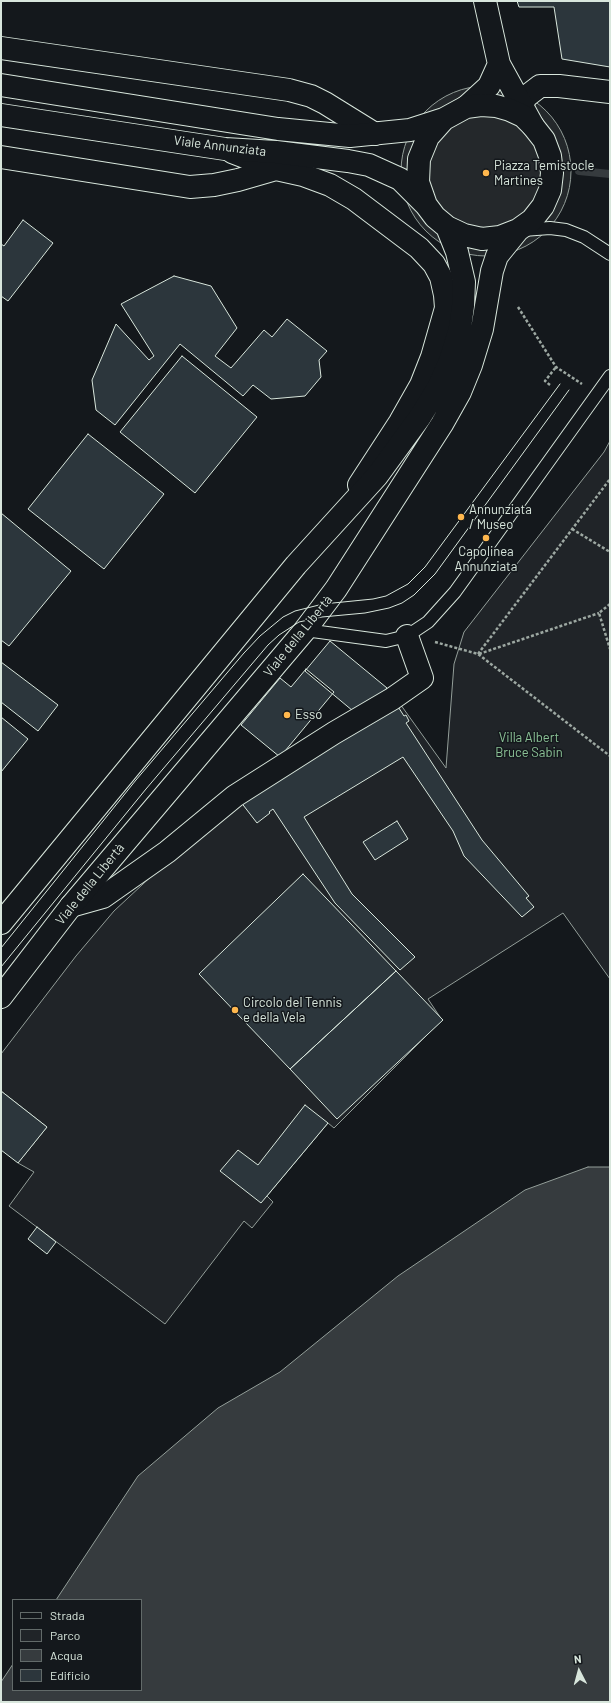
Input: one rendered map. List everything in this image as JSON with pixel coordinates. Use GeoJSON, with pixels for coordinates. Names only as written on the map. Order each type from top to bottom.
{"type":"FeatureCollection","features":[{"type":"Feature","properties":{"kind":"main road"},"geometry":{"type":"LineString","coordinates":[[485,1],[498,64],[520,105],[534,126]]}},
{"type":"Feature","properties":{"kind":"main road"},"geometry":{"type":"LineString","coordinates":[[1,48],[289,90],[311,96],[325,103],[375,134]]}},
{"type":"Feature","properties":{"kind":"main road"},"geometry":{"type":"LineString","coordinates":[[466,107],[489,86],[498,64]]}},
{"type":"Feature","properties":{"kind":"main road","name":"Viale Annunziata"},"geometry":{"type":"LineString","coordinates":[[1,85],[278,129],[350,136],[410,130],[444,119],[466,107],[481,105],[496,106],[523,116],[534,126],[544,140],[550,156],[552,173],[550,190],[543,206],[532,220],[518,230],[500,237],[482,239],[464,236],[447,227],[435,217],[426,205],[400,179],[369,165],[283,153],[225,149],[1,115]]}},
{"type":"Feature","properties":{"kind":"main road"},"geometry":{"type":"LineString","coordinates":[[520,105],[527,96],[540,86],[559,86],[610,92]]}},
{"type":"Feature","properties":{"kind":"main road","name":"Viale Annunziata"},"geometry":{"type":"LineString","coordinates":[[426,205],[418,182],[419,159],[428,136],[444,119]]}},
{"type":"Feature","properties":{"kind":"main road"},"geometry":{"type":"LineString","coordinates":[[225,149],[276,169],[303,175],[330,185],[354,198],[419,248],[434,264],[440,277],[445,295],[446,308],[432,357],[420,385],[400,422],[340,517]]}},
{"type":"Feature","properties":{"kind":"main road","name":"Viale Annunziata"},"geometry":{"type":"LineString","coordinates":[[1,157],[190,187],[214,185],[238,180],[276,169]]}},
{"type":"Feature","properties":{"kind":"main road"},"geometry":{"type":"LineString","coordinates":[[1,923],[296,565],[377,476],[420,417],[438,388],[450,361],[460,328],[464,282],[457,252],[447,227]]}},
{"type":"Feature","properties":{"kind":"main road","name":"Viale della Libertà"},"geometry":{"type":"LineString","coordinates":[[1,996],[71,906],[305,630],[336,589],[442,424],[456,399],[471,365],[482,329],[492,271],[497,256],[518,230]]}},
{"type":"Feature","properties":{"kind":"main road"},"geometry":{"type":"LineString","coordinates":[[71,906],[103,897],[167,852],[235,796],[327,737],[392,699],[422,678],[407,636]]}},
{"type":"Feature","properties":{"kind":"lane"},"geometry":{"type":"LineString","coordinates":[[518,230],[550,228],[566,230],[584,236],[610,254]]}},
{"type":"Feature","properties":{"kind":"lane"},"geometry":{"type":"LineString","coordinates":[[305,630],[386,641],[407,636],[428,622],[455,592],[610,376]]}},
{"type":"Feature","properties":{"kind":"path"},"geometry":{"type":"LineString","coordinates":[[518,307],[556,367],[597,394]]}},
{"type":"Feature","properties":{"kind":"path"},"geometry":{"type":"LineString","coordinates":[[550,385],[545,381],[556,367]]}},
{"type":"Feature","properties":{"kind":"path"},"geometry":{"type":"LineString","coordinates":[[478,654],[610,479]]}},
{"type":"Feature","properties":{"kind":"path"},"geometry":{"type":"LineString","coordinates":[[572,529],[610,552]]}},
{"type":"Feature","properties":{"kind":"path"},"geometry":{"type":"LineString","coordinates":[[478,654],[599,613],[610,604]]}},
{"type":"Feature","properties":{"kind":"path"},"geometry":{"type":"LineString","coordinates":[[599,613],[610,649]]}},
{"type":"Feature","properties":{"kind":"path"},"geometry":{"type":"LineString","coordinates":[[407,636],[478,654],[610,756]]}},
{"type":"Feature","properties":{"kind":"green space","name":"Circolo del Tennis e della Vela"},"geometry":{"type":"Polygon","coordinates":[[[610,441],[610,979],[563,913],[428,999],[442,1020],[334,1128],[328,1123],[267,1196],[273,1202],[252,1228],[244,1221],[165,1324],[9,1206],[34,1172],[18,1163],[47,1127],[1,1091],[1,1054],[76,956],[114,911],[171,858],[240,801],[398,701],[446,768],[454,664],[464,632],[604,452],[610,441]]]}},
{"type":"Feature","properties":{"kind":"shaded area","name":"Piazza Temistocle Martines"},"geometry":{"type":"Polygon","coordinates":[[[478,86],[494,86],[519,92],[540,105],[552,117],[565,138],[568,146],[571,171],[570,188],[565,204],[552,225],[540,237],[519,250],[511,253],[494,256],[478,256],[453,250],[432,237],[420,225],[407,204],[404,196],[401,179],[401,163],[407,138],[420,117],[432,105],[453,92],[461,89],[478,86]]]}},
{"type":"Feature","properties":{"kind":"water"},"geometry":{"type":"Polygon","coordinates":[[[588,1167],[610,1167],[610,1702],[1,1702],[1,1682],[12,1666],[12,1691],[142,1691],[142,1599],[57,1599],[138,1476],[218,1408],[280,1372],[398,1276],[525,1190],[588,1167]]]}},
{"type":"Feature","properties":{"kind":"building"},"geometry":{"type":"Polygon","coordinates":[[[517,1],[610,1],[610,67],[562,59],[554,7],[519,7],[517,1]]]}},
{"type":"Feature","properties":{"kind":"building"},"geometry":{"type":"Polygon","coordinates":[[[23,220],[53,243],[8,301],[1,296],[1,244],[4,246],[23,220]]]}},
{"type":"Feature","properties":{"kind":"building"},"geometry":{"type":"Polygon","coordinates":[[[174,276],[211,286],[237,328],[215,356],[231,368],[264,330],[272,337],[287,319],[327,351],[319,360],[321,377],[305,396],[271,399],[253,385],[243,396],[180,344],[115,425],[96,410],[92,380],[116,324],[149,360],[154,356],[121,304],[174,276]]]}},
{"type":"Feature","properties":{"kind":"building"},"geometry":{"type":"Polygon","coordinates":[[[182,356],[257,417],[195,493],[120,432],[182,356]]]}},
{"type":"Feature","properties":{"kind":"building"},"geometry":{"type":"Polygon","coordinates":[[[88,434],[164,494],[104,569],[28,509],[88,434]]]}},
{"type":"Feature","properties":{"kind":"building"},"geometry":{"type":"Polygon","coordinates":[[[1,513],[71,571],[9,646],[1,640],[1,513]]]}},
{"type":"Feature","properties":{"kind":"building"},"geometry":{"type":"Polygon","coordinates":[[[330,641],[387,688],[380,696],[353,711],[305,671],[330,641]]]}},
{"type":"Feature","properties":{"kind":"building"},"geometry":{"type":"Polygon","coordinates":[[[1,662],[58,705],[38,731],[1,702],[1,662]]]}},
{"type":"Feature","properties":{"kind":"building"},"geometry":{"type":"Polygon","coordinates":[[[306,669],[334,692],[280,757],[241,725],[280,678],[291,687],[306,669]]]}},
{"type":"Feature","properties":{"kind":"building"},"geometry":{"type":"Polygon","coordinates":[[[395,702],[404,716],[406,715],[409,721],[406,723],[482,840],[529,896],[526,898],[534,907],[522,917],[464,856],[453,831],[403,757],[304,817],[352,894],[415,957],[400,970],[335,903],[273,809],[257,823],[240,801],[395,702]]]}},
{"type":"Feature","properties":{"kind":"building"},"geometry":{"type":"Polygon","coordinates":[[[1,717],[28,739],[1,772],[1,717]]]}},
{"type":"Feature","properties":{"kind":"building"},"geometry":{"type":"Polygon","coordinates":[[[397,821],[408,839],[375,860],[363,842],[397,821]]]}},
{"type":"Feature","properties":{"kind":"building"},"geometry":{"type":"Polygon","coordinates":[[[303,874],[396,971],[290,1069],[199,974],[303,874]]]}},
{"type":"Feature","properties":{"kind":"building"},"geometry":{"type":"Polygon","coordinates":[[[396,971],[443,1020],[337,1119],[290,1069],[396,971]]]}},
{"type":"Feature","properties":{"kind":"building"},"geometry":{"type":"Polygon","coordinates":[[[1,1091],[47,1127],[18,1163],[1,1150],[1,1091]]]}},
{"type":"Feature","properties":{"kind":"building"},"geometry":{"type":"Polygon","coordinates":[[[305,1105],[328,1123],[261,1203],[220,1171],[238,1150],[258,1165],[305,1105]]]}},
{"type":"Feature","properties":{"kind":"building"},"geometry":{"type":"Polygon","coordinates":[[[37,1227],[56,1242],[47,1254],[28,1239],[37,1227]]]}},
{"type":"Feature","properties":{"kind":"waterway"},"geometry":{"type":"LineString","coordinates":[[579,171],[610,174]]}},
{"type":"Feature","properties":{"kind":"tram line"},"geometry":{"type":"LineString","coordinates":[[1,948],[136,780],[260,636],[283,617],[295,611],[323,604],[373,599],[386,596],[408,584],[425,567],[560,384]]}},
{"type":"Feature","properties":{"kind":"tram line"},"geometry":{"type":"LineString","coordinates":[[1,967],[146,789],[268,645],[279,635],[299,622],[322,617],[365,613],[389,608],[402,603],[414,595],[435,574],[569,390]]}},
{"type":"Feature","properties":{"kind":"place","name":"Piazza Temistocle Martines"},"geometry":{"type":"Point","coordinates":[486,173]}},
{"type":"Feature","properties":{"kind":"place","name":"Annunziata / Museo"},"geometry":{"type":"Point","coordinates":[461,517]}},
{"type":"Feature","properties":{"kind":"place","name":"Capolinea Annunziata"},"geometry":{"type":"Point","coordinates":[486,538]}},
{"type":"Feature","properties":{"kind":"place","name":"Esso"},"geometry":{"type":"Point","coordinates":[287,715]}},
{"type":"Feature","properties":{"kind":"place","name":"Circolo del Tennis e della Vela"},"geometry":{"type":"Point","coordinates":[235,1010]}},
{"type":"Feature","properties":{"kind":"park label","name":"Villa Albert Bruce Sabin"},"geometry":{"type":"Point","coordinates":[529,746]}}]}
